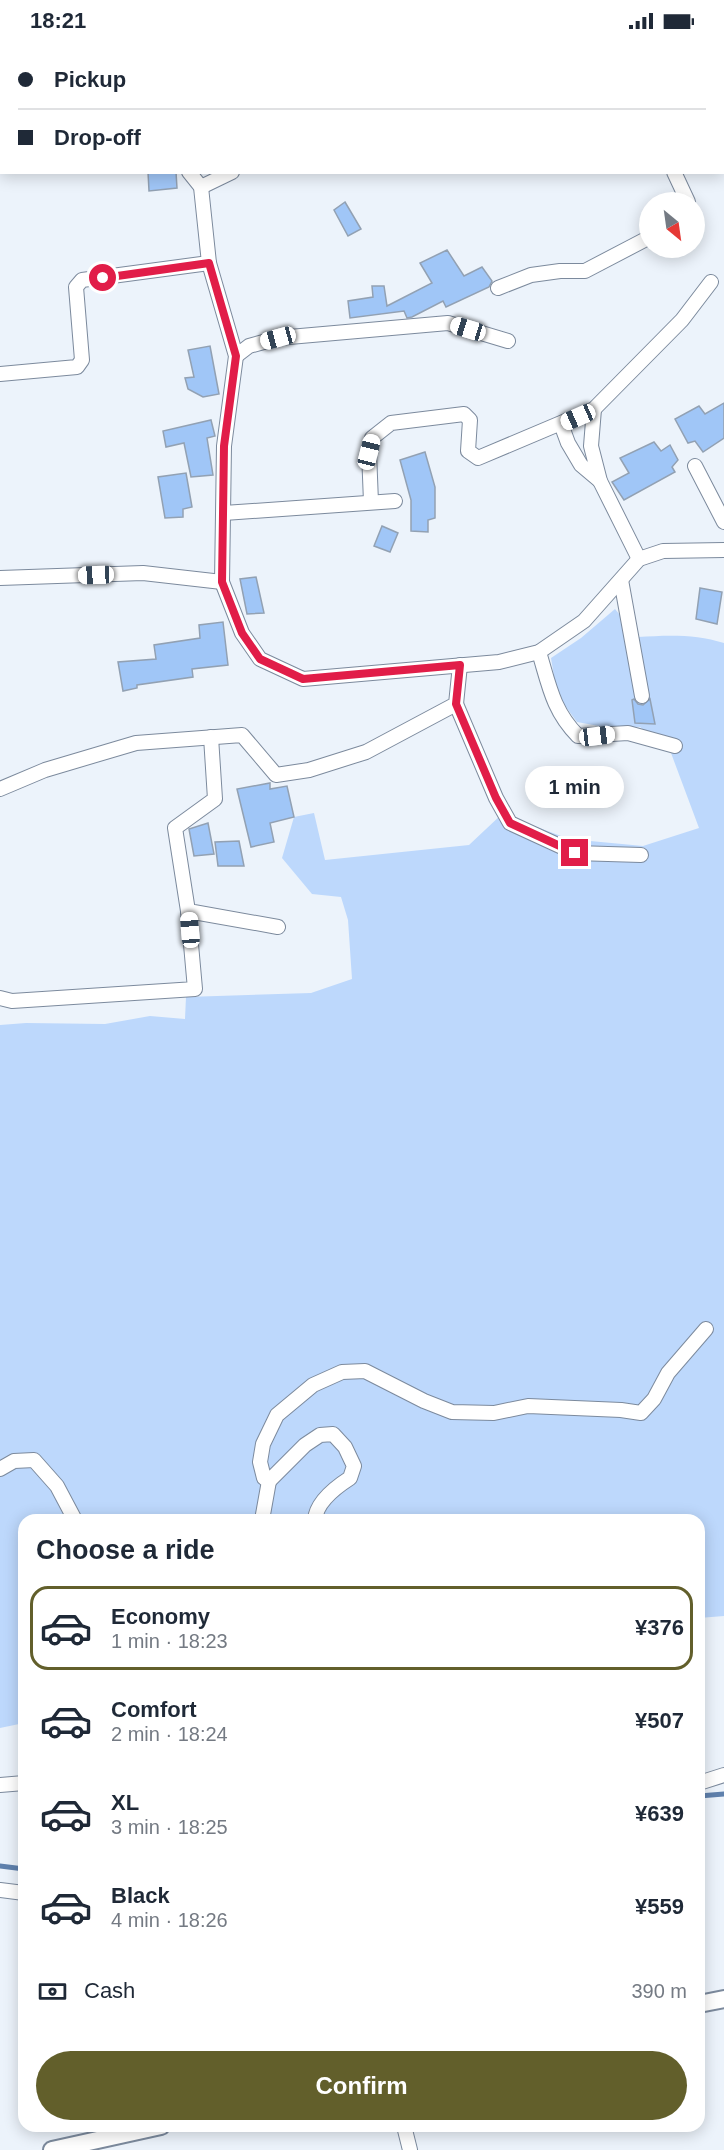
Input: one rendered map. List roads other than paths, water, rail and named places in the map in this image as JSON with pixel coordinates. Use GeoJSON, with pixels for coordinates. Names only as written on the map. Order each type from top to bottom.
{"type":"FeatureCollection","features":[{"type":"Feature","properties":{"kind":"street"},"geometry":{"type":"LineString","coordinates":[[191,174],[201,187],[209,263],[236,356],[224,446],[222,582],[242,633],[260,659],[303,679],[499,662],[539,652],[584,621],[639,559],[663,551],[724,550]]}},
{"type":"Feature","properties":{"kind":"street"},"geometry":{"type":"LineString","coordinates":[[201,187],[228,174]]}},
{"type":"Feature","properties":{"kind":"street"},"geometry":{"type":"LineString","coordinates":[[675,174],[683,192]]}},
{"type":"Feature","properties":{"kind":"street"},"geometry":{"type":"LineString","coordinates":[[498,288],[531,275],[560,271],[585,271],[639,242]]}},
{"type":"Feature","properties":{"kind":"street"},"geometry":{"type":"LineString","coordinates":[[0,374],[77,367],[82,360],[76,287],[82,280],[209,263]]}},
{"type":"Feature","properties":{"kind":"street"},"geometry":{"type":"LineString","coordinates":[[371,502],[369,452],[372,438],[391,423],[464,414],[470,420],[468,451],[478,459],[561,424],[594,409],[682,320],[711,282]]}},
{"type":"Feature","properties":{"kind":"street"},"geometry":{"type":"LineString","coordinates":[[236,356],[249,346],[278,338],[448,323],[508,341]]}},
{"type":"Feature","properties":{"kind":"street"},"geometry":{"type":"LineString","coordinates":[[594,409],[591,446],[600,481],[639,559]]}},
{"type":"Feature","properties":{"kind":"street"},"geometry":{"type":"LineString","coordinates":[[561,424],[568,443],[581,465],[600,481]]}},
{"type":"Feature","properties":{"kind":"street"},"geometry":{"type":"LineString","coordinates":[[695,466],[724,522]]}},
{"type":"Feature","properties":{"kind":"street"},"geometry":{"type":"LineString","coordinates":[[224,513],[395,501]]}},
{"type":"Feature","properties":{"kind":"street"},"geometry":{"type":"LineString","coordinates":[[0,578],[143,573],[222,582]]}},
{"type":"Feature","properties":{"kind":"street"},"geometry":{"type":"LineString","coordinates":[[621,580],[642,696]]}},
{"type":"Feature","properties":{"kind":"street"},"geometry":{"type":"LineString","coordinates":[[539,652],[553,700],[564,722],[578,736],[628,733],[675,746]]}},
{"type":"Feature","properties":{"kind":"street"},"geometry":{"type":"LineString","coordinates":[[460,665],[456,704],[496,798],[510,823],[575,853],[641,855]]}},
{"type":"Feature","properties":{"kind":"street"},"geometry":{"type":"LineString","coordinates":[[0,789],[45,770],[136,743],[242,735],[276,775],[309,771],[366,752],[456,704]]}},
{"type":"Feature","properties":{"kind":"street"},"geometry":{"type":"LineString","coordinates":[[0,998],[12,1001],[195,989],[188,911],[175,828],[215,799],[211,738]]}},
{"type":"Feature","properties":{"kind":"street"},"geometry":{"type":"LineString","coordinates":[[188,911],[278,927]]}},
{"type":"Feature","properties":{"kind":"street"},"geometry":{"type":"LineString","coordinates":[[269,1481],[264,1478],[260,1462],[263,1444],[277,1415],[313,1385],[342,1372],[365,1371],[424,1401],[452,1412],[494,1413],[528,1406],[642,1413],[654,1399],[668,1373],[706,1329]]}},
{"type":"Feature","properties":{"kind":"street"},"geometry":{"type":"LineString","coordinates":[[263,1514],[269,1481],[305,1445],[320,1435],[333,1434],[345,1448],[354,1466],[350,1478],[336,1486],[316,1510],[316,1514]]}},
{"type":"Feature","properties":{"kind":"street"},"geometry":{"type":"LineString","coordinates":[[0,1469],[14,1461],[34,1460],[57,1486],[72,1514]]}},
{"type":"Feature","properties":{"kind":"street"},"geometry":{"type":"LineString","coordinates":[[705,1781],[724,1775]]}},
{"type":"Feature","properties":{"kind":"street"},"geometry":{"type":"LineString","coordinates":[[0,1785],[18,1784]]}},
{"type":"Feature","properties":{"kind":"street"},"geometry":{"type":"LineString","coordinates":[[0,1890],[18,1892]]}},
{"type":"Feature","properties":{"kind":"street"},"geometry":{"type":"LineString","coordinates":[[705,2003],[724,1999]]}},
{"type":"Feature","properties":{"kind":"street"},"geometry":{"type":"LineString","coordinates":[[52,2150],[134,2132]]}},
{"type":"Feature","properties":{"kind":"street"},"geometry":{"type":"LineString","coordinates":[[406,2132],[410,2150]]}},
{"type":"Feature","properties":{"kind":"waterway"},"geometry":{"type":"LineString","coordinates":[[705,1796],[724,1794]]}},
{"type":"Feature","properties":{"kind":"waterway"},"geometry":{"type":"LineString","coordinates":[[0,1866],[18,1868]]}}]}
